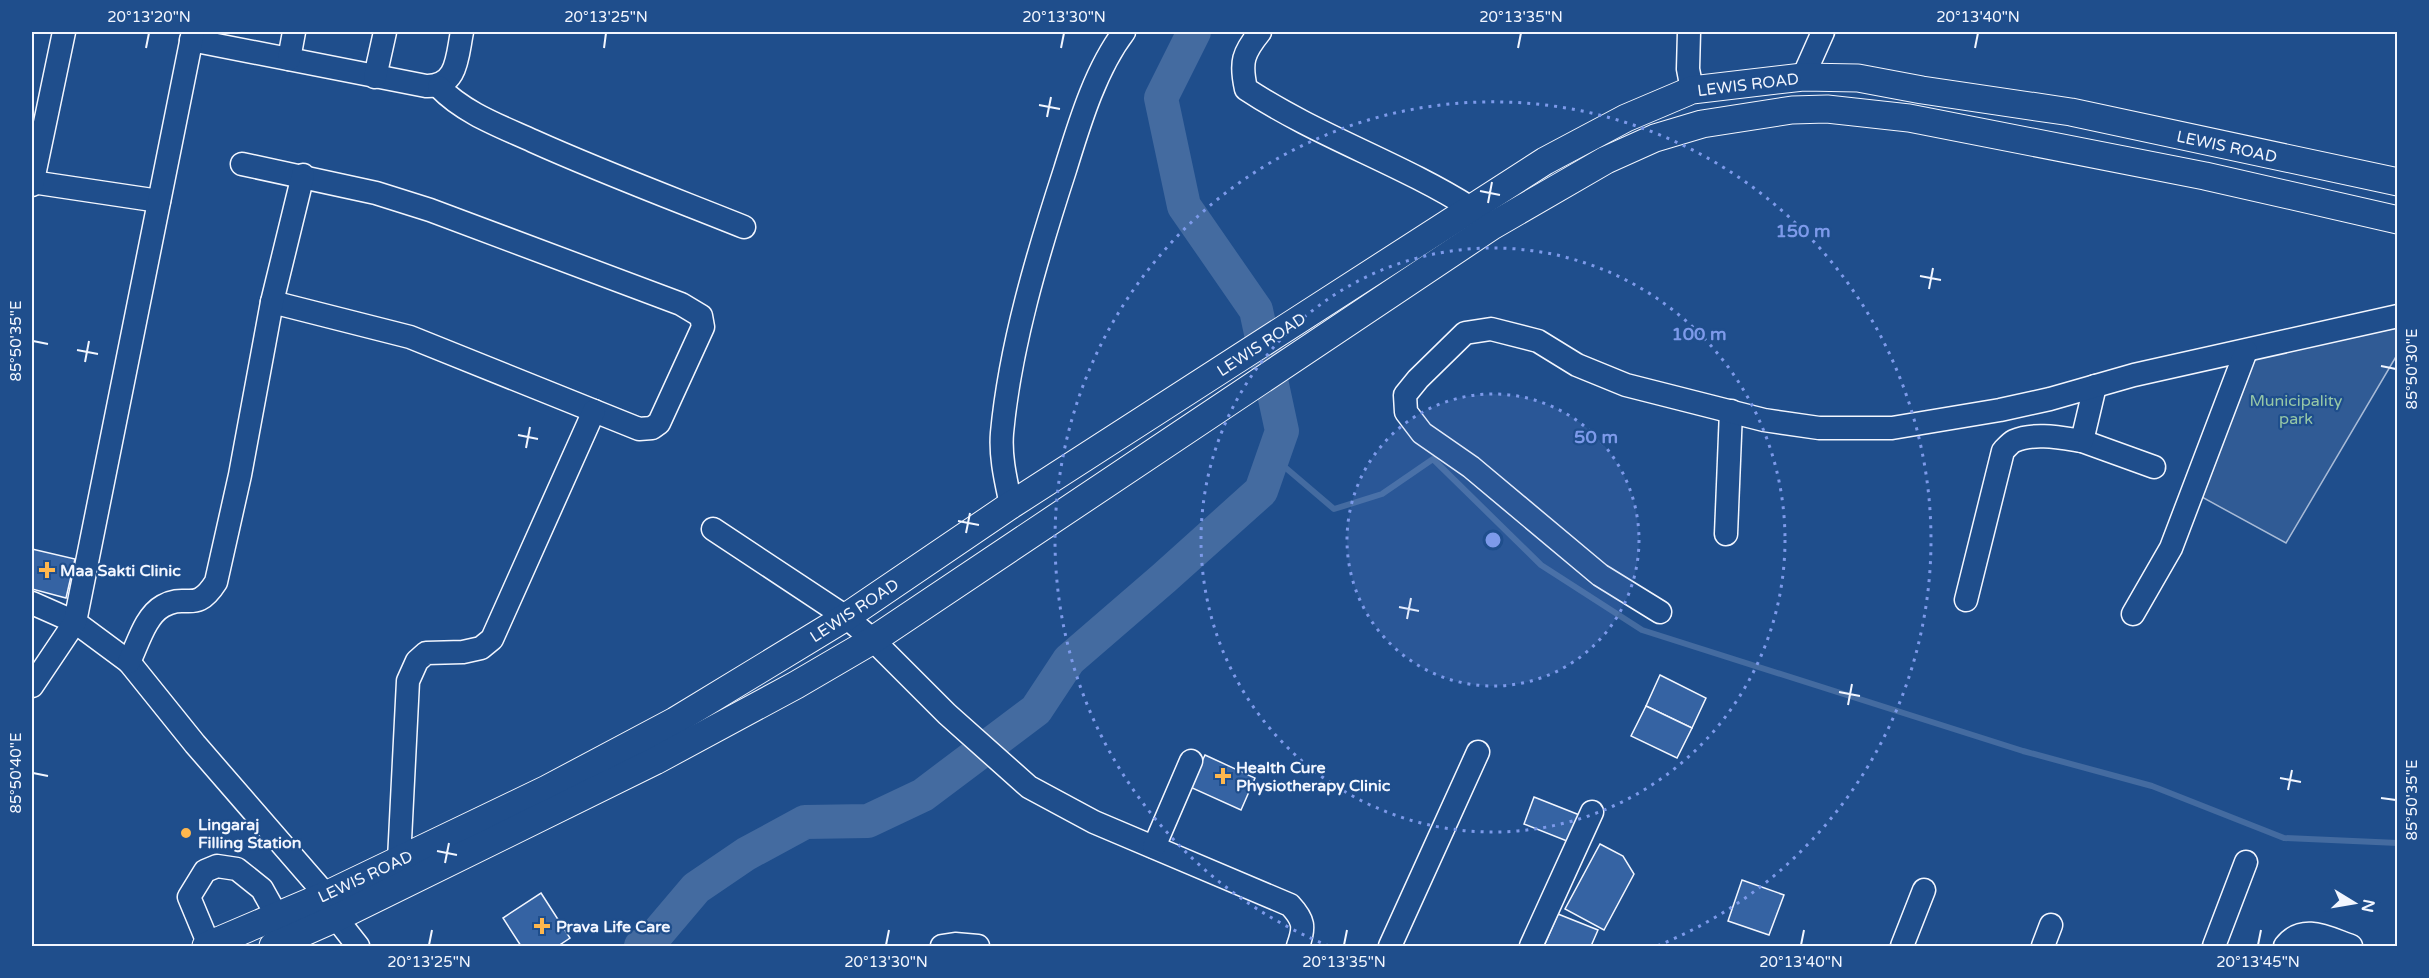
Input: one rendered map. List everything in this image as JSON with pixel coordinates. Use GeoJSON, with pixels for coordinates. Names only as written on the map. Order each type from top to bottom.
{"type":"FeatureCollection","features":[{"type":"Feature","properties":{"kind":"main road","name":"LEWIS ROAD"},"geometry":{"type":"LineString","coordinates":[[273,946],[399,860],[547,789],[675,721],[846,617],[1011,505],[1545,161],[1626,118],[1692,90],[1803,77],[1858,78],[2071,112],[2397,182]]}},
{"type":"Feature","properties":{"kind":"main road"},"geometry":{"type":"LineString","coordinates":[[1767,80],[1768,113]]}},
{"type":"Feature","properties":{"kind":"main road","name":"LEWIS ROAD"},"geometry":{"type":"LineString","coordinates":[[207,946],[277,916],[331,907],[655,761],[796,685],[873,640],[1492,226],[1606,160],[1655,138],[1702,124],[1768,113],[1827,109],[1909,118],[2194,173],[2397,220]]}},
{"type":"Feature","properties":{"kind":"street"},"geometry":{"type":"LineString","coordinates":[[64,32],[32,184],[159,201]]}},
{"type":"Feature","properties":{"kind":"street"},"geometry":{"type":"LineString","coordinates":[[289,59],[294,32]]}},
{"type":"Feature","properties":{"kind":"street"},"geometry":{"type":"LineString","coordinates":[[375,77],[385,32]]}},
{"type":"Feature","properties":{"kind":"street"},"geometry":{"type":"LineString","coordinates":[[439,87],[448,82],[454,68],[462,32]]}},
{"type":"Feature","properties":{"kind":"street"},"geometry":{"type":"LineString","coordinates":[[1011,505],[1004,472],[1002,435],[1011,372],[1041,242],[1085,106],[1124,32]]}},
{"type":"Feature","properties":{"kind":"street"},"geometry":{"type":"LineString","coordinates":[[1260,32],[1248,46],[1242,69],[1246,89],[1266,102],[1372,157],[1437,187],[1472,208]]}},
{"type":"Feature","properties":{"kind":"street"},"geometry":{"type":"LineString","coordinates":[[1689,32],[1688,69],[1692,90]]}},
{"type":"Feature","properties":{"kind":"street"},"geometry":{"type":"LineString","coordinates":[[1803,77],[1823,32]]}},
{"type":"Feature","properties":{"kind":"street"},"geometry":{"type":"LineString","coordinates":[[32,686],[75,622],[192,36],[375,77],[439,87],[468,110],[518,134],[744,227]]}},
{"type":"Feature","properties":{"kind":"street"},"geometry":{"type":"LineString","coordinates":[[242,164],[303,175],[376,193],[430,210],[681,304],[702,316],[703,327],[659,423],[652,428],[639,429],[410,337],[272,302]]}},
{"type":"Feature","properties":{"kind":"street"},"geometry":{"type":"LineString","coordinates":[[129,662],[151,617],[163,606],[174,602],[196,602],[208,595],[216,582],[240,475],[272,302],[303,175]]}},
{"type":"Feature","properties":{"kind":"street"},"geometry":{"type":"LineString","coordinates":[[1660,612],[1600,575],[1471,467],[1422,433],[1406,412],[1405,395],[1465,333],[1491,329],[1538,341],[1577,365],[1626,385],[1764,420],[1819,428],[1892,428],[2000,410],[2134,375],[2397,316]]}},
{"type":"Feature","properties":{"kind":"street"},"geometry":{"type":"LineString","coordinates":[[2133,614],[2171,548],[2246,351]]}},
{"type":"Feature","properties":{"kind":"street"},"geometry":{"type":"LineString","coordinates":[[2082,441],[2095,386]]}},
{"type":"Feature","properties":{"kind":"street"},"geometry":{"type":"LineString","coordinates":[[399,860],[408,681],[417,661],[426,653],[463,652],[481,648],[492,639],[594,411]]}},
{"type":"Feature","properties":{"kind":"street"},"geometry":{"type":"LineString","coordinates":[[1726,534],[1731,411]]}},
{"type":"Feature","properties":{"kind":"street"},"geometry":{"type":"LineString","coordinates":[[1966,600],[2002,451],[2013,441],[2032,437],[2057,437],[2082,441],[2154,467]]}},
{"type":"Feature","properties":{"kind":"street"},"geometry":{"type":"LineString","coordinates":[[713,529],[846,617],[873,640],[947,714],[1029,787],[1094,822],[1290,905],[1301,916],[1303,932],[1298,946]]}},
{"type":"Feature","properties":{"kind":"street"},"geometry":{"type":"LineString","coordinates":[[32,603],[75,622],[129,662],[331,907],[358,946]]}},
{"type":"Feature","properties":{"kind":"street"},"geometry":{"type":"LineString","coordinates":[[1390,946],[1478,752]]}},
{"type":"Feature","properties":{"kind":"street"},"geometry":{"type":"LineString","coordinates":[[1154,847],[1191,762]]}},
{"type":"Feature","properties":{"kind":"street"},"geometry":{"type":"LineString","coordinates":[[1531,946],[1592,812]]}},
{"type":"Feature","properties":{"kind":"street"},"geometry":{"type":"LineString","coordinates":[[2215,946],[2246,862]]}},
{"type":"Feature","properties":{"kind":"street"},"geometry":{"type":"LineString","coordinates":[[207,946],[189,897],[205,871],[211,868],[217,866],[237,868],[262,889],[277,916]]}},
{"type":"Feature","properties":{"kind":"street"},"geometry":{"type":"LineString","coordinates":[[1902,946],[1924,890]]}},
{"type":"Feature","properties":{"kind":"street"},"geometry":{"type":"LineString","coordinates":[[2043,946],[2052,925]]}},
{"type":"Feature","properties":{"kind":"street"},"geometry":{"type":"LineString","coordinates":[[2285,946],[2293,937],[2305,933],[2317,934],[2351,946]]}},
{"type":"Feature","properties":{"kind":"street"},"geometry":{"type":"LineString","coordinates":[[942,946],[955,944],[978,946]]}},
{"type":"Feature","properties":{"kind":"shaded area","name":"Municipality park"},"geometry":{"type":"Polygon","coordinates":[[[2397,328],[2397,355],[2286,543],[2200,496],[2253,357],[2397,328]]]}},
{"type":"Feature","properties":{"kind":"building"},"geometry":{"type":"Polygon","coordinates":[[[32,549],[75,559],[66,598],[32,589],[32,549]]]}},
{"type":"Feature","properties":{"kind":"building"},"geometry":{"type":"Polygon","coordinates":[[[1660,675],[1706,698],[1692,728],[1646,706],[1660,675]]]}},
{"type":"Feature","properties":{"kind":"building"},"geometry":{"type":"Polygon","coordinates":[[[1646,706],[1692,728],[1677,758],[1631,736],[1646,706]]]}},
{"type":"Feature","properties":{"kind":"building"},"geometry":{"type":"Polygon","coordinates":[[[1205,755],[1255,778],[1241,810],[1190,787],[1205,755]]]}},
{"type":"Feature","properties":{"kind":"building"},"geometry":{"type":"Polygon","coordinates":[[[1534,797],[1582,816],[1572,843],[1524,824],[1534,797]]]}},
{"type":"Feature","properties":{"kind":"building"},"geometry":{"type":"Polygon","coordinates":[[[1600,844],[1623,856],[1634,874],[1604,930],[1565,909],[1600,844]]]}},
{"type":"Feature","properties":{"kind":"building"},"geometry":{"type":"Polygon","coordinates":[[[1742,880],[1784,895],[1769,935],[1728,921],[1742,880]]]}},
{"type":"Feature","properties":{"kind":"building"},"geometry":{"type":"Polygon","coordinates":[[[541,893],[570,938],[558,946],[521,946],[503,918],[541,893]]]}},
{"type":"Feature","properties":{"kind":"building"},"geometry":{"type":"Polygon","coordinates":[[[1558,914],[1598,930],[1591,946],[1544,946],[1558,914]]]}},
{"type":"Feature","properties":{"kind":"waterway"},"geometry":{"type":"LineString","coordinates":[[641,946],[657,934],[696,888],[746,854],[805,822],[868,821],[923,795],[1036,710],[1069,660],[1261,491],[1282,431],[1256,310],[1184,206],[1161,98],[1194,32]]}},
{"type":"Feature","properties":{"kind":"waterway"},"geometry":{"type":"LineString","coordinates":[[1273,457],[1334,509],[1382,494],[1433,459],[1541,565],[1642,630],[2023,751],[2152,786],[2284,838],[2398,843]]}},
{"type":"Feature","properties":{"kind":"place","name":"Maa Sakti Clinic"},"geometry":{"type":"Point","coordinates":[47,570]}},
{"type":"Feature","properties":{"kind":"place","name":"Health Cure Physiotherapy Clinic"},"geometry":{"type":"Point","coordinates":[1223,776]}},
{"type":"Feature","properties":{"kind":"place","name":"Lingaraj Filling Station"},"geometry":{"type":"Point","coordinates":[186,833]}},
{"type":"Feature","properties":{"kind":"place","name":"Prava Life Care"},"geometry":{"type":"Point","coordinates":[542,926]}}]}
